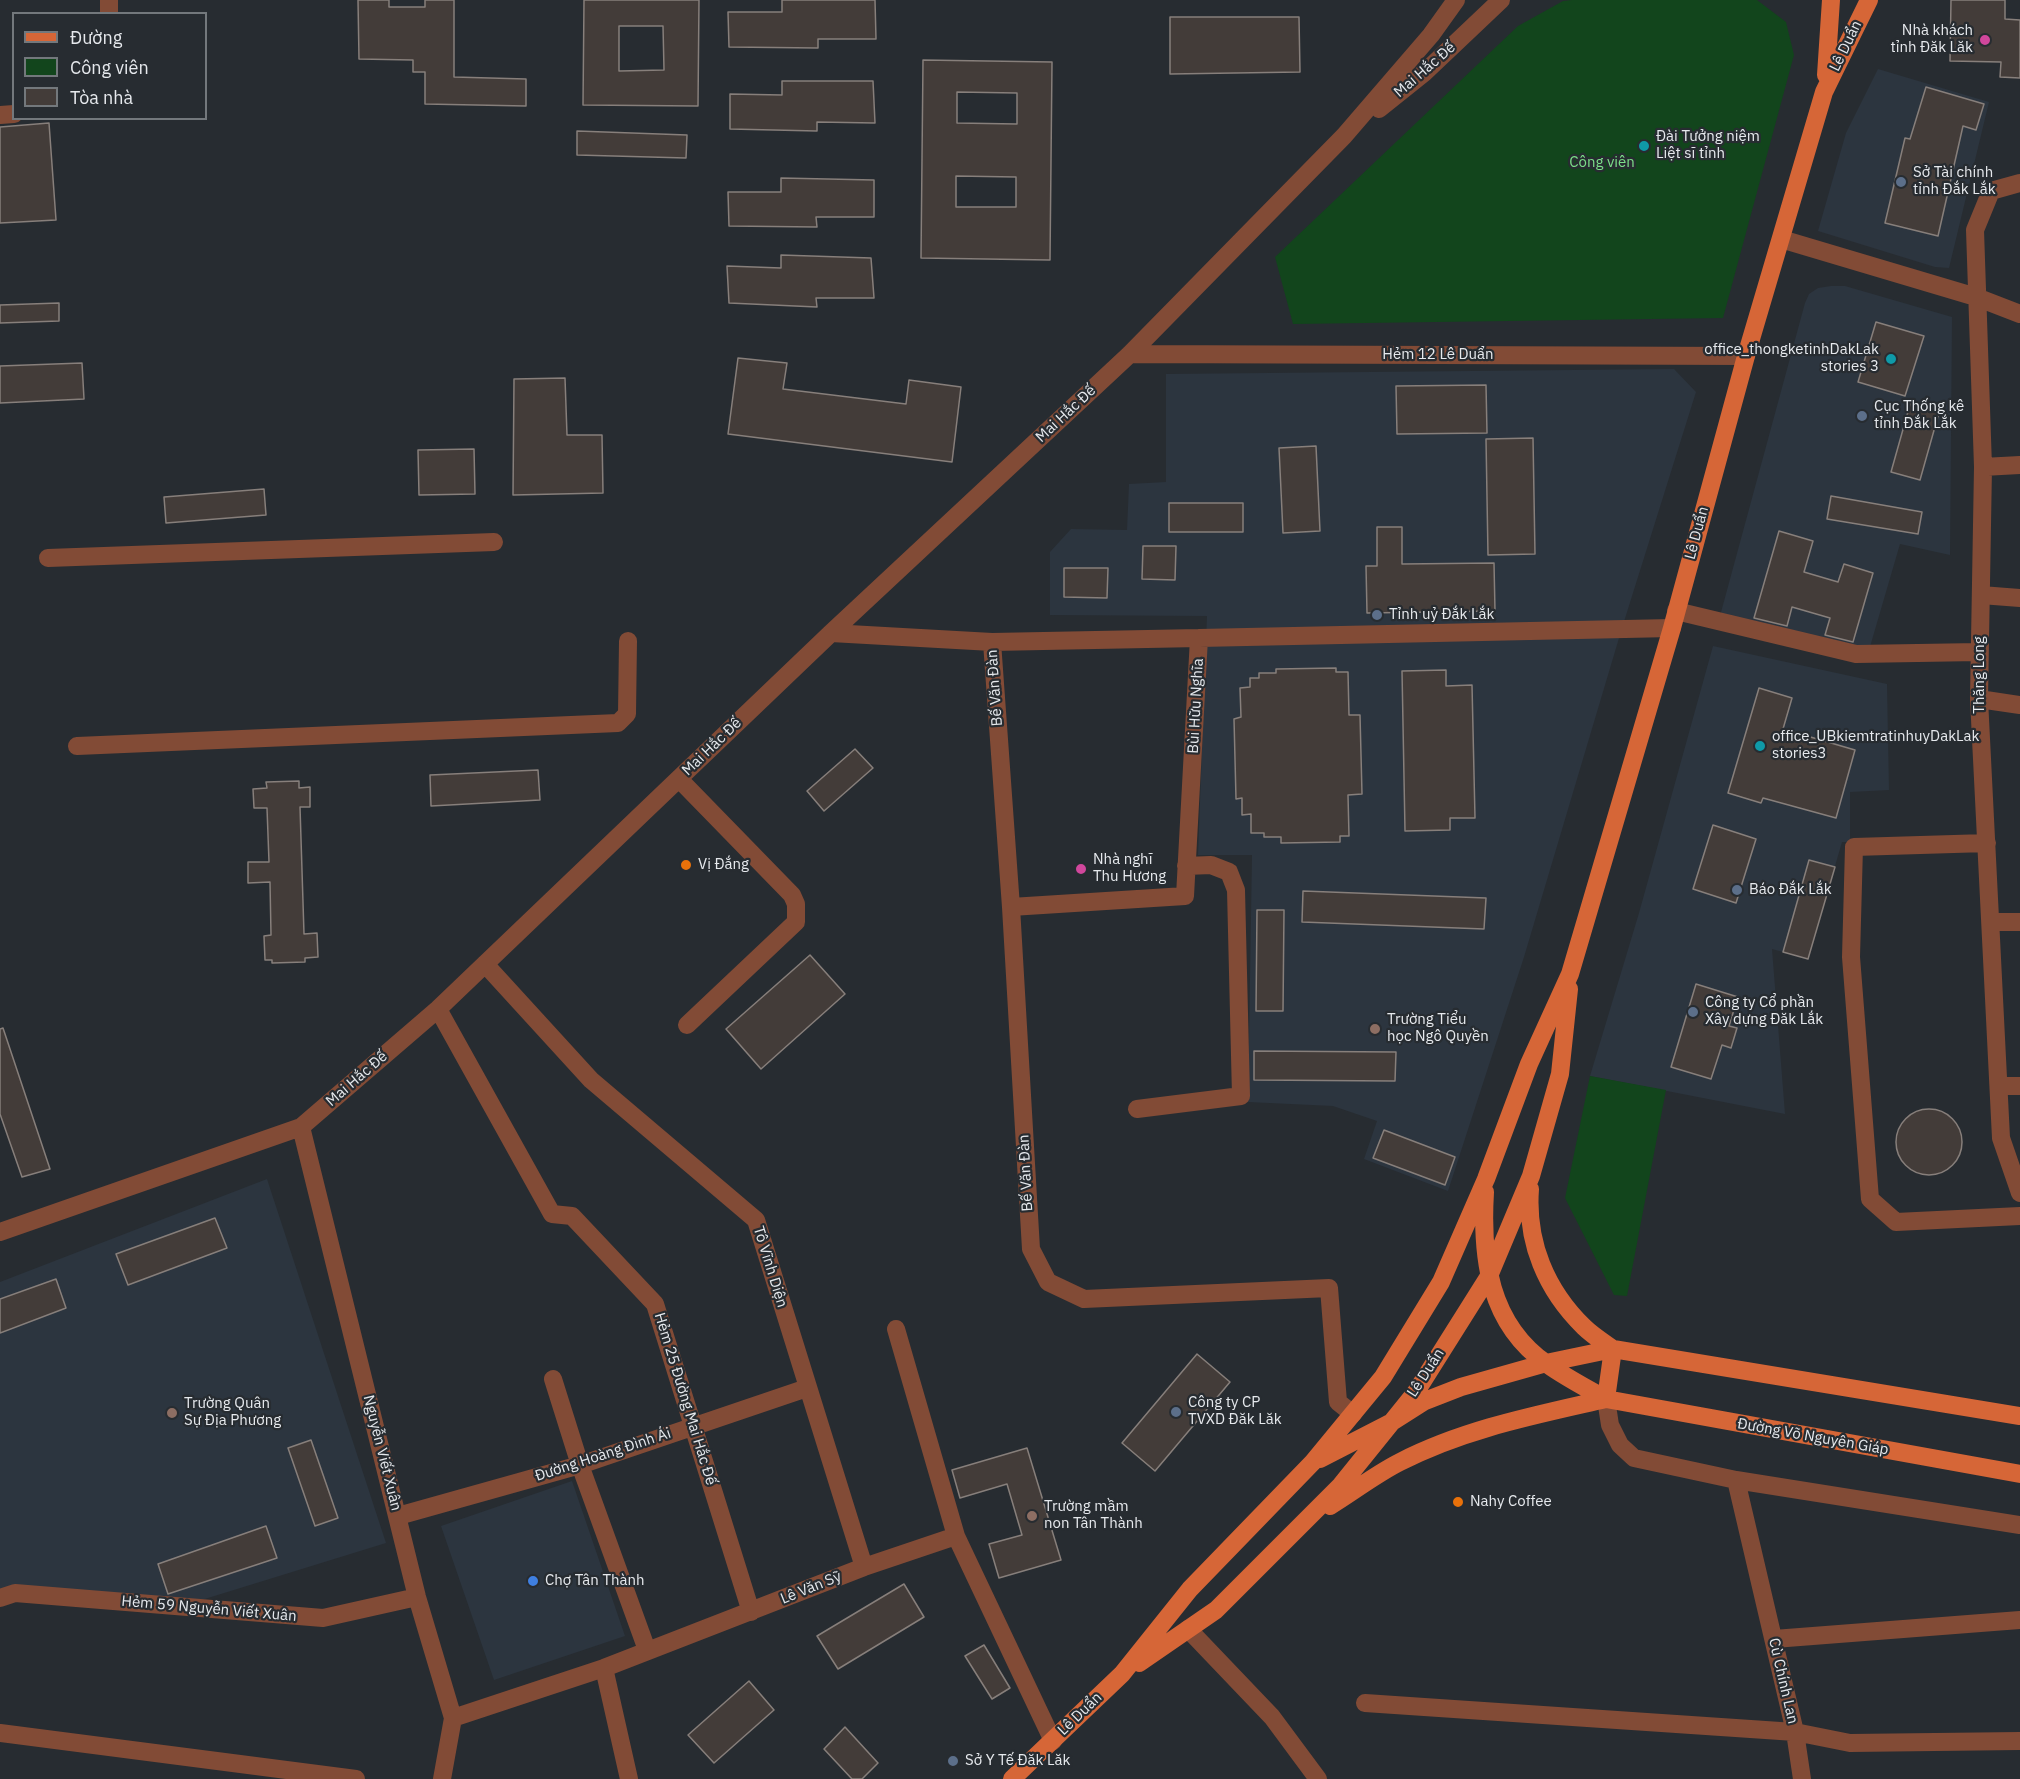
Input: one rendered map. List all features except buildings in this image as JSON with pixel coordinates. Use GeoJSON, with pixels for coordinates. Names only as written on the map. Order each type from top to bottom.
{"type":"FeatureCollection","features":[{"type":"Feature","properties":{"kind":"main road","name":"Lê Duẩn"},"geometry":{"type":"LineString","coordinates":[[1824,92],[1831,0]]}},
{"type":"Feature","properties":{"kind":"main road","name":"Lê Duẩn"},"geometry":{"type":"LineString","coordinates":[[1012,1779],[1122,1674],[1190,1589],[1313,1462],[1383,1377],[1441,1282],[1486,1179],[1529,1064],[1570,974],[1674,619],[1746,356],[1824,92],[1869,0]]}},
{"type":"Feature","properties":{"kind":"main road","name":"Lê Duẩn"},"geometry":{"type":"LineString","coordinates":[[1122,1674],[1216,1610],[1341,1485],[1416,1392],[1489,1276],[1531,1176],[1560,1074],[1570,974]]}},
{"type":"Feature","properties":{"kind":"main road"},"geometry":{"type":"LineString","coordinates":[[1531,1176],[1528,1210],[1532,1239],[1543,1270],[1562,1303],[1585,1328],[1613,1349]]}},
{"type":"Feature","properties":{"kind":"main road"},"geometry":{"type":"LineString","coordinates":[[1486,1179],[1483,1224],[1489,1276],[1498,1308],[1518,1339],[1546,1364],[1606,1399]]}},
{"type":"Feature","properties":{"kind":"main road"},"geometry":{"type":"LineString","coordinates":[[1606,1399],[1613,1349]]}},
{"type":"Feature","properties":{"kind":"main road"},"geometry":{"type":"LineString","coordinates":[[1313,1462],[1392,1422],[1425,1401],[1461,1387],[1613,1349],[2020,1416]]}},
{"type":"Feature","properties":{"kind":"main road"},"geometry":{"type":"LineString","coordinates":[[1300,1526],[1400,1462],[1464,1435],[1531,1416],[1606,1399]]}},
{"type":"Feature","properties":{"kind":"main road","name":"Đường Võ Nguyên Giáp"},"geometry":{"type":"LineString","coordinates":[[1606,1399],[2020,1474]]}},
{"type":"Feature","properties":{"kind":"street","name":"Mai Hắc Đế"},"geometry":{"type":"LineString","coordinates":[[0,1232],[301,1127],[438,1009],[831,633],[1130,354],[1344,136],[1431,35],[1456,0]]}},
{"type":"Feature","properties":{"kind":"street","name":"Mai Hắc Đế"},"geometry":{"type":"LineString","coordinates":[[1344,136],[1424,73],[1502,0]]}},
{"type":"Feature","properties":{"kind":"street","name":"Thăng Long"},"geometry":{"type":"LineString","coordinates":[[2020,183],[1991,191],[1975,230],[1983,467],[1980,699],[2001,1138],[2020,1193]]}},
{"type":"Feature","properties":{"kind":"street"},"geometry":{"type":"LineString","coordinates":[[1781,238],[1976,297],[2020,314]]}},
{"type":"Feature","properties":{"kind":"street","name":"Hẻm 12 Lê Duẩn"},"geometry":{"type":"LineString","coordinates":[[1130,354],[1746,356]]}},
{"type":"Feature","properties":{"kind":"street"},"geometry":{"type":"LineString","coordinates":[[1983,467],[2020,465]]}},
{"type":"Feature","properties":{"kind":"street"},"geometry":{"type":"LineString","coordinates":[[48,558],[494,542]]}},
{"type":"Feature","properties":{"kind":"street"},"geometry":{"type":"LineString","coordinates":[[1981,595],[2020,598]]}},
{"type":"Feature","properties":{"kind":"street"},"geometry":{"type":"LineString","coordinates":[[1199,638],[1674,619],[1856,654],[1980,652]]}},
{"type":"Feature","properties":{"kind":"street","name":"Bùi Hữu Nghĩa"},"geometry":{"type":"LineString","coordinates":[[831,633],[992,642],[1199,638],[1185,896],[1011,907]]}},
{"type":"Feature","properties":{"kind":"street"},"geometry":{"type":"LineString","coordinates":[[77,746],[618,723],[627,714],[628,641]]}},
{"type":"Feature","properties":{"kind":"street","name":"Bế Văn Đàn"},"geometry":{"type":"LineString","coordinates":[[992,642],[1011,907],[1031,1249],[1048,1282],[1084,1299],[1329,1288],[1338,1402],[1353,1414]]}},
{"type":"Feature","properties":{"kind":"street"},"geometry":{"type":"LineString","coordinates":[[1980,699],[2020,705]]}},
{"type":"Feature","properties":{"kind":"street"},"geometry":{"type":"LineString","coordinates":[[679,778],[792,895],[797,911],[796,922],[687,1025]]}},
{"type":"Feature","properties":{"kind":"street"},"geometry":{"type":"LineString","coordinates":[[1987,843],[1854,847],[1851,957],[1869,1188],[1870,1199],[1896,1222],[2020,1216]]}},
{"type":"Feature","properties":{"kind":"street"},"geometry":{"type":"LineString","coordinates":[[1137,1109],[1241,1096],[1236,890],[1229,872],[1211,865],[1186,866]]}},
{"type":"Feature","properties":{"kind":"street"},"geometry":{"type":"LineString","coordinates":[[1991,922],[2020,922]]}},
{"type":"Feature","properties":{"kind":"street","name":"Tô Vĩnh Diện"},"geometry":{"type":"LineString","coordinates":[[485,964],[591,1080],[756,1220],[864,1567]]}},
{"type":"Feature","properties":{"kind":"street","name":"Hẻm 25 Đường Mai Hắc Đế"},"geometry":{"type":"LineString","coordinates":[[438,1009],[552,1214],[572,1216],[655,1304],[752,1612]]}},
{"type":"Feature","properties":{"kind":"street"},"geometry":{"type":"LineString","coordinates":[[1999,1086],[2020,1086]]}},
{"type":"Feature","properties":{"kind":"street","name":"Nguyễn Viết Xuân"},"geometry":{"type":"LineString","coordinates":[[301,1127],[417,1597],[453,1718],[442,1779]]}},
{"type":"Feature","properties":{"kind":"street"},"geometry":{"type":"LineString","coordinates":[[896,1329],[956,1536],[1053,1741]]}},
{"type":"Feature","properties":{"kind":"street"},"geometry":{"type":"LineString","coordinates":[[553,1379],[580,1465],[647,1650]]}},
{"type":"Feature","properties":{"kind":"street","name":"Đường Hoàng Đình Ái"},"geometry":{"type":"LineString","coordinates":[[398,1516],[580,1465],[807,1388]]}},
{"type":"Feature","properties":{"kind":"street"},"geometry":{"type":"LineString","coordinates":[[1606,1399],[1610,1425],[1620,1445],[1634,1458],[1736,1480],[2020,1525]]}},
{"type":"Feature","properties":{"kind":"street","name":"Cù Chính Lan"},"geometry":{"type":"LineString","coordinates":[[1736,1480],[1795,1732],[1850,1743],[2020,1741]]}},
{"type":"Feature","properties":{"kind":"street","name":"Lê Văn Sỹ"},"geometry":{"type":"LineString","coordinates":[[453,1718],[604,1668],[864,1567],[956,1536]]}},
{"type":"Feature","properties":{"kind":"street","name":"Hẻm 59 Nguyễn Viết Xuân"},"geometry":{"type":"LineString","coordinates":[[0,1598],[15,1593],[323,1618],[417,1597]]}},
{"type":"Feature","properties":{"kind":"street"},"geometry":{"type":"LineString","coordinates":[[1774,1639],[2020,1620]]}},
{"type":"Feature","properties":{"kind":"street"},"geometry":{"type":"LineString","coordinates":[[1188,1629],[1272,1717],[1318,1779]]}},
{"type":"Feature","properties":{"kind":"street"},"geometry":{"type":"LineString","coordinates":[[604,1668],[629,1779]]}},
{"type":"Feature","properties":{"kind":"street"},"geometry":{"type":"LineString","coordinates":[[1365,1703],[1795,1732],[1802,1779]]}},
{"type":"Feature","properties":{"kind":"street"},"geometry":{"type":"LineString","coordinates":[[0,1733],[261,1773],[356,1779]]}},
{"type":"Feature","properties":{"kind":"shaded area","name":"Sở Tài chính tỉnh Đắk Lắk"},"geometry":{"type":"Polygon","coordinates":[[[1878,69],[1989,102],[1949,268],[1935,267],[1818,231],[1846,133],[1878,69]]]}},
{"type":"Feature","properties":{"kind":"shaded area","name":"Cục Thống kê tỉnh Đắk Lắk"},"geometry":{"type":"Polygon","coordinates":[[[1845,286],[1952,317],[1950,555],[1900,544],[1867,657],[1717,627],[1805,303],[1809,294],[1818,288],[1845,286]]]}},
{"type":"Feature","properties":{"kind":"shaded area","name":"Tỉnh uỷ Đắk Lắk"},"geometry":{"type":"Polygon","coordinates":[[[1674,369],[1696,392],[1622,628],[1524,957],[1448,1191],[1364,1159],[1377,1121],[1333,1106],[1248,1102],[1252,855],[1198,855],[1207,616],[1050,615],[1050,552],[1071,529],[1127,530],[1129,484],[1166,482],[1166,374],[1674,369]]]}},
{"type":"Feature","properties":{"kind":"shaded area"},"geometry":{"type":"Polygon","coordinates":[[[1713,646],[1887,684],[1889,790],[1850,792],[1850,842],[1842,842],[1808,959],[1772,949],[1785,1114],[1590,1076],[1639,913],[1713,646]]]}},
{"type":"Feature","properties":{"kind":"shaded area","name":"Trường Quân Sự Địa Phương"},"geometry":{"type":"Polygon","coordinates":[[[267,1179],[386,1543],[195,1602],[0,1589],[0,1282],[267,1179]]]}},
{"type":"Feature","properties":{"kind":"shaded area","name":"Chợ Tân Thành"},"geometry":{"type":"Polygon","coordinates":[[[572,1481],[625,1636],[494,1680],[441,1526],[572,1481]]]}},
{"type":"Feature","properties":{"kind":"green space","name":"Công viên"},"geometry":{"type":"Polygon","coordinates":[[[1757,0],[1786,22],[1794,55],[1723,318],[1293,324],[1275,257],[1518,26],[1563,1],[1757,0]]]}},
{"type":"Feature","properties":{"kind":"green space"},"geometry":{"type":"Polygon","coordinates":[[[1590,1076],[1666,1090],[1627,1296],[1614,1295],[1565,1198],[1590,1076]]]}},
{"type":"Feature","properties":{"kind":"place","name":"Nhà khách tỉnh Đăk Lăk"},"geometry":{"type":"Point","coordinates":[1985,40]}},
{"type":"Feature","properties":{"kind":"place","name":"Đài Tưởng niệm Liệt sĩ tỉnh"},"geometry":{"type":"Point","coordinates":[1644,146]}},
{"type":"Feature","properties":{"kind":"place","name":"Sở Tài chính tỉnh Đắk Lắk"},"geometry":{"type":"Point","coordinates":[1901,182]}},
{"type":"Feature","properties":{"kind":"place","name":"office_thongketinhDakLak stories 3"},"geometry":{"type":"Point","coordinates":[1891,359]}},
{"type":"Feature","properties":{"kind":"place","name":"Cục Thống kê tỉnh Đắk Lắk"},"geometry":{"type":"Point","coordinates":[1862,416]}},
{"type":"Feature","properties":{"kind":"place","name":"Tỉnh uỷ Đắk Lắk"},"geometry":{"type":"Point","coordinates":[1377,615]}},
{"type":"Feature","properties":{"kind":"place","name":"office_UBkiemtratinhuyDakLak stories3"},"geometry":{"type":"Point","coordinates":[1760,746]}},
{"type":"Feature","properties":{"kind":"place","name":"Vị Đắng"},"geometry":{"type":"Point","coordinates":[686,865]}},
{"type":"Feature","properties":{"kind":"place","name":"Nhà nghĩ Thu Hương"},"geometry":{"type":"Point","coordinates":[1081,869]}},
{"type":"Feature","properties":{"kind":"place","name":"Báo Đắk Lắk"},"geometry":{"type":"Point","coordinates":[1737,890]}},
{"type":"Feature","properties":{"kind":"place","name":"Công ty Cổ phần Xây dựng Đăk Lắk"},"geometry":{"type":"Point","coordinates":[1693,1012]}},
{"type":"Feature","properties":{"kind":"place","name":"Trường Tiểu học Ngô Quyền"},"geometry":{"type":"Point","coordinates":[1375,1029]}},
{"type":"Feature","properties":{"kind":"place","name":"Công ty CP TVXD Đăk Lăk"},"geometry":{"type":"Point","coordinates":[1176,1412]}},
{"type":"Feature","properties":{"kind":"place","name":"Trường Quân Sự Địa Phương"},"geometry":{"type":"Point","coordinates":[172,1413]}},
{"type":"Feature","properties":{"kind":"place","name":"Nahy Coffee"},"geometry":{"type":"Point","coordinates":[1458,1502]}},
{"type":"Feature","properties":{"kind":"place","name":"Trường mầm non Tân Thành"},"geometry":{"type":"Point","coordinates":[1032,1516]}},
{"type":"Feature","properties":{"kind":"place","name":"Chợ Tân Thành"},"geometry":{"type":"Point","coordinates":[533,1581]}},
{"type":"Feature","properties":{"kind":"place","name":"Sở Y Tế Đăk Lăk"},"geometry":{"type":"Point","coordinates":[953,1761]}}]}
